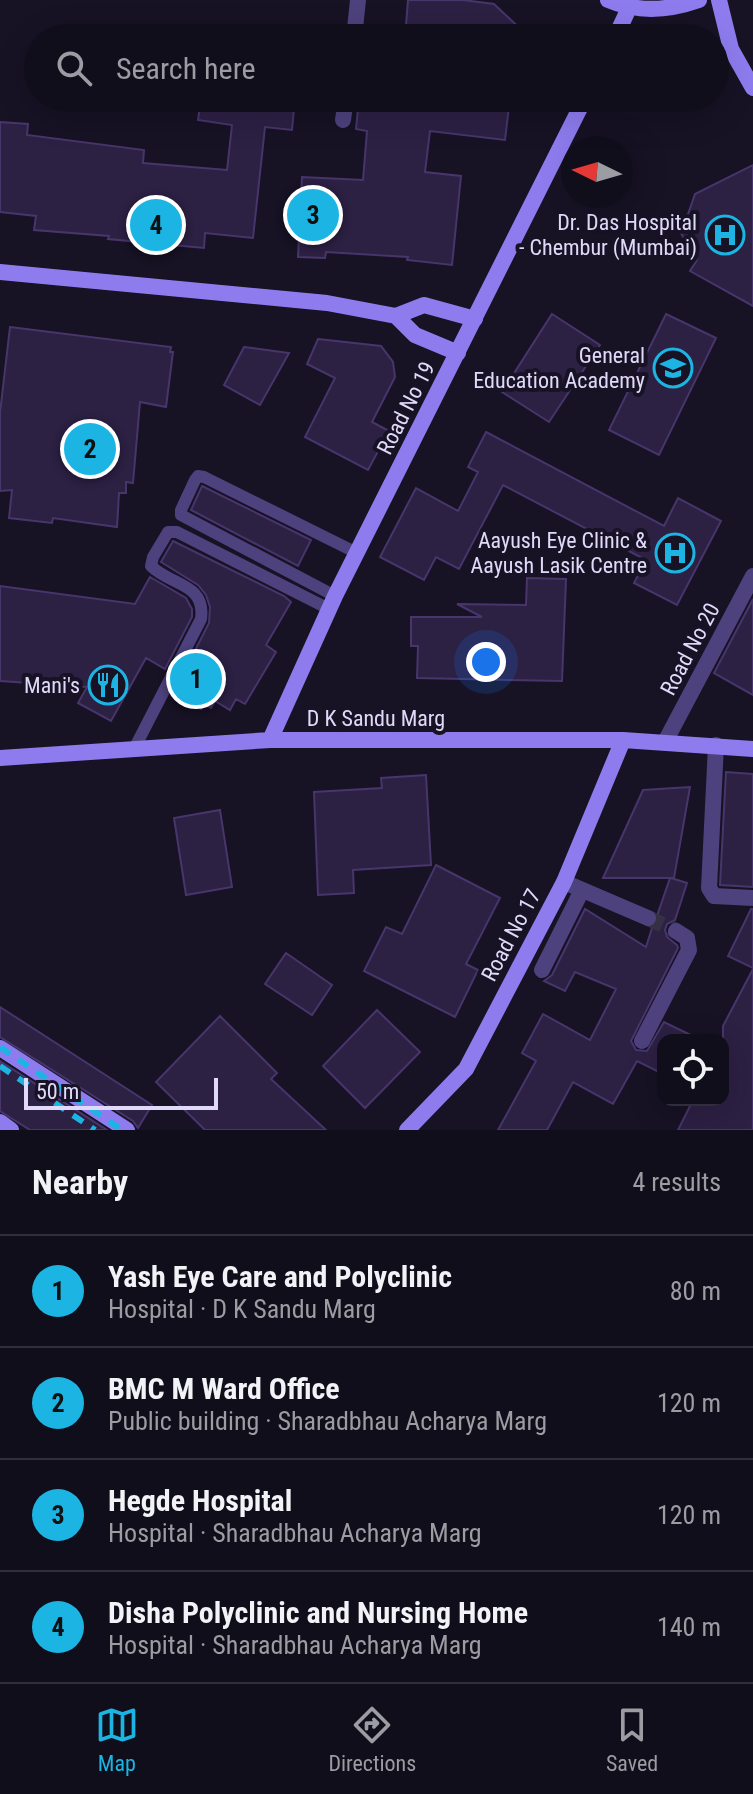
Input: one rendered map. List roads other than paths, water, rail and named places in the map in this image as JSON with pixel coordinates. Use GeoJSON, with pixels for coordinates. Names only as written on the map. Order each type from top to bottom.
{"type":"FeatureCollection","features":[{"type":"Feature","properties":{"kind":"main road"},"geometry":{"type":"LineString","coordinates":[[608,0],[649,11],[699,0]]}},
{"type":"Feature","properties":{"kind":"main road"},"geometry":{"type":"LineString","coordinates":[[719,0],[725,24]]}},
{"type":"Feature","properties":{"kind":"main road"},"geometry":{"type":"LineString","coordinates":[[622,24],[629,8]]}},
{"type":"Feature","properties":{"kind":"main road"},"geometry":{"type":"LineString","coordinates":[[729,41],[753,88]]}},
{"type":"Feature","properties":{"kind":"main road","name":"Road No 19"},"geometry":{"type":"LineString","coordinates":[[270,740],[332,602],[578,112]]}},
{"type":"Feature","properties":{"kind":"main road"},"geometry":{"type":"LineString","coordinates":[[0,272],[327,303],[396,316],[424,305],[475,319]]}},
{"type":"Feature","properties":{"kind":"main road"},"geometry":{"type":"LineString","coordinates":[[396,316],[415,335],[458,353]]}},
{"type":"Feature","properties":{"kind":"main road","name":"D K Sandu Marg"},"geometry":{"type":"LineString","coordinates":[[0,758],[270,740],[623,740],[753,749]]}},
{"type":"Feature","properties":{"kind":"main road","name":"Road No 17"},"geometry":{"type":"LineString","coordinates":[[407,1130],[466,1069],[564,882],[623,740]]}},
{"type":"Feature","properties":{"kind":"main road"},"geometry":{"type":"LineString","coordinates":[[0,1048],[127,1130]]}},
{"type":"Feature","properties":{"kind":"main road"},"geometry":{"type":"LineString","coordinates":[[0,1122],[11,1130]]}},
{"type":"Feature","properties":{"kind":"street"},"geometry":{"type":"LineString","coordinates":[[355,24],[358,0]]}},
{"type":"Feature","properties":{"kind":"street"},"geometry":{"type":"LineString","coordinates":[[343,120],[344,112]]}},
{"type":"Feature","properties":{"kind":"street","name":"Road No 20"},"geometry":{"type":"LineString","coordinates":[[665,742],[753,576]]}},
{"type":"Feature","properties":{"kind":"street"},"geometry":{"type":"LineString","coordinates":[[716,745],[709,888],[714,896],[753,898]]}},
{"type":"Feature","properties":{"kind":"street"},"geometry":{"type":"LineString","coordinates":[[564,882],[648,918]]}},
{"type":"Feature","properties":{"kind":"street"},"geometry":{"type":"LineString","coordinates":[[542,970],[582,890]]}},
{"type":"Feature","properties":{"kind":"street"},"geometry":{"type":"LineString","coordinates":[[542,924],[561,932]]}},
{"type":"Feature","properties":{"kind":"street"},"geometry":{"type":"LineString","coordinates":[[642,1041],[689,950],[687,938],[676,931]]}},
{"type":"Feature","properties":{"kind":"lane"},"geometry":{"type":"LineString","coordinates":[[332,602],[181,515],[195,480],[198,476],[204,477],[357,553]]}},
{"type":"Feature","properties":{"kind":"lane"},"geometry":{"type":"LineString","coordinates":[[134,749],[201,619],[202,610],[196,593],[151,566],[168,532],[177,532],[332,602]]}},
{"type":"Feature","properties":{"kind":"tunnel"},"geometry":{"type":"LineString","coordinates":[[648,918],[676,931]]}},
{"type":"Feature","properties":{"kind":"railway"},"geometry":{"type":"LineString","coordinates":[[0,1047],[122,1130]]}},
{"type":"Feature","properties":{"kind":"railway"},"geometry":{"type":"LineString","coordinates":[[0,1066],[95,1130]]}},
{"type":"Feature","properties":{"kind":"place","name":"Hegde Hospital"},"geometry":{"type":"Point","coordinates":[313,215]}},
{"type":"Feature","properties":{"kind":"place","name":"Disha Polyclinic and Nursing Home"},"geometry":{"type":"Point","coordinates":[156,225]}},
{"type":"Feature","properties":{"kind":"place","name":"Dr. Das Hospital - Chembur (Mumbai)"},"geometry":{"type":"Point","coordinates":[725,235]}},
{"type":"Feature","properties":{"kind":"place","name":"General Education Academy"},"geometry":{"type":"Point","coordinates":[673,368]}},
{"type":"Feature","properties":{"kind":"place","name":"BMC M Ward Office"},"geometry":{"type":"Point","coordinates":[90,449]}},
{"type":"Feature","properties":{"kind":"place","name":"Aayush Eye Clinic & Aayush Lasik Centre"},"geometry":{"type":"Point","coordinates":[675,553]}},
{"type":"Feature","properties":{"kind":"place","name":"Yash Eye Care and Polyclinic"},"geometry":{"type":"Point","coordinates":[196,679]}},
{"type":"Feature","properties":{"kind":"place","name":"Mani's"},"geometry":{"type":"Point","coordinates":[108,685]}}]}
